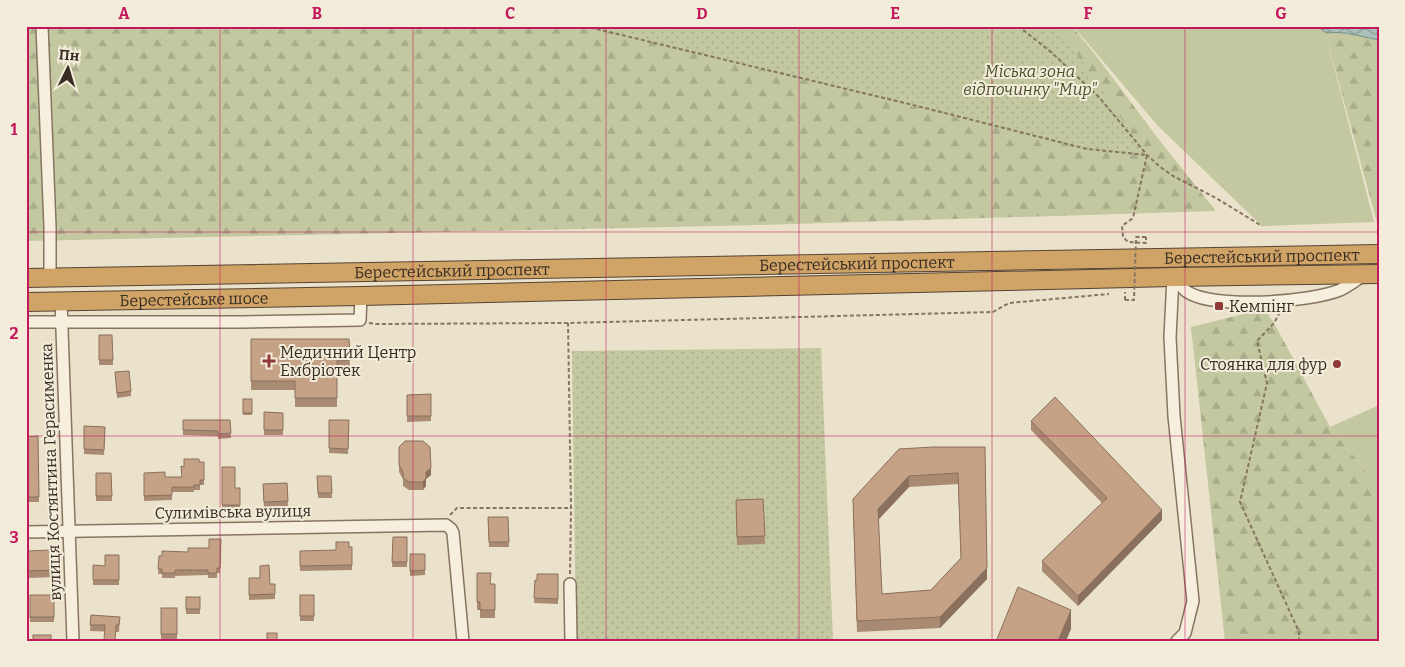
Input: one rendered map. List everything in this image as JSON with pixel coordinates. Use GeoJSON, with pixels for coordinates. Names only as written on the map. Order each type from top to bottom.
{"type":"FeatureCollection","features":[{"type":"Feature","properties":{"kind":"highway","name":"Берестейський проспект"},"geometry":{"type":"LineString","coordinates":[[335,272],[1379,254]]}},
{"type":"Feature","properties":{"kind":"highway","name":"Берестейське шосе"},"geometry":{"type":"LineString","coordinates":[[26,278],[335,272]]}},
{"type":"Feature","properties":{"kind":"highway","name":"Берестейський проспект"},"geometry":{"type":"LineString","coordinates":[[362,296],[1173,276],[1372,274]]}},
{"type":"Feature","properties":{"kind":"highway","name":"Берестейське шосе"},"geometry":{"type":"LineString","coordinates":[[26,302],[362,296]]}},
{"type":"Feature","properties":{"kind":"street"},"geometry":{"type":"LineString","coordinates":[[42,26],[50,217],[50,277]]}},
{"type":"Feature","properties":{"kind":"street"},"geometry":{"type":"LineString","coordinates":[[1173,276],[1186,291],[1203,298],[1220,301],[1286,301],[1340,290],[1372,274]]}},
{"type":"Feature","properties":{"kind":"street"},"geometry":{"type":"LineString","coordinates":[[1173,276],[1170,337],[1174,416],[1193,601],[1185,634],[1177,641]]}},
{"type":"Feature","properties":{"kind":"street"},"geometry":{"type":"LineString","coordinates":[[26,322],[360,320],[362,296]]}},
{"type":"Feature","properties":{"kind":"street","name":"вулиця Костянтина Герасименка"},"geometry":{"type":"LineString","coordinates":[[61,301],[74,641]]}},
{"type":"Feature","properties":{"kind":"street"},"geometry":{"type":"LineString","coordinates":[[441,524],[448,526],[453,533],[463,641]]}},
{"type":"Feature","properties":{"kind":"street","name":"Сулимівська вулиця"},"geometry":{"type":"LineString","coordinates":[[26,532],[441,524]]}},
{"type":"Feature","properties":{"kind":"street"},"geometry":{"type":"LineString","coordinates":[[570,584],[571,641]]}},
{"type":"Feature","properties":{"kind":"path"},"geometry":{"type":"LineString","coordinates":[[584,26],[1087,149],[1147,155]]}},
{"type":"Feature","properties":{"kind":"path"},"geometry":{"type":"LineString","coordinates":[[1018,26],[1051,52],[1099,97],[1147,155],[1173,176],[1216,198],[1262,226]]}},
{"type":"Feature","properties":{"kind":"path"},"geometry":{"type":"LineString","coordinates":[[1125,292],[1125,300],[1134,300],[1136,237],[1146,238],[1146,243],[1128,242],[1123,237],[1122,226],[1133,218],[1147,155]]}},
{"type":"Feature","properties":{"kind":"path"},"geometry":{"type":"LineString","coordinates":[[360,320],[376,324],[568,323],[993,312],[1009,303],[1115,293]]}},
{"type":"Feature","properties":{"kind":"path"},"geometry":{"type":"LineString","coordinates":[[1286,301],[1274,323],[1257,341],[1268,383],[1240,502],[1299,632],[1299,641]]}},
{"type":"Feature","properties":{"kind":"path"},"geometry":{"type":"LineString","coordinates":[[568,323],[571,508],[570,584]]}},
{"type":"Feature","properties":{"kind":"path"},"geometry":{"type":"LineString","coordinates":[[441,524],[457,508],[571,508]]}},
{"type":"Feature","properties":{"kind":"green space"},"geometry":{"type":"Polygon","coordinates":[[[26,26],[1072,26],[1216,211],[761,225],[26,241],[26,26]]]}},
{"type":"Feature","properties":{"kind":"green space","name":"Міська зона відпочинку \"Мир\""},"geometry":{"type":"Polygon","coordinates":[[[584,26],[1057,26],[1147,155],[1087,149],[584,26]]]}},
{"type":"Feature","properties":{"kind":"green space"},"geometry":{"type":"Polygon","coordinates":[[[1073,26],[1317,26],[1325,32],[1374,222],[1262,226],[1158,126],[1073,26]]]}},
{"type":"Feature","properties":{"kind":"green space"},"geometry":{"type":"Polygon","coordinates":[[[1325,32],[1346,33],[1379,40],[1379,230],[1325,32]]]}},
{"type":"Feature","properties":{"kind":"green space"},"geometry":{"type":"Polygon","coordinates":[[[1264,309],[1274,323],[1330,427],[1379,487],[1379,641],[1225,641],[1191,327],[1264,309]]]}},
{"type":"Feature","properties":{"kind":"green space"},"geometry":{"type":"Polygon","coordinates":[[[821,348],[833,641],[576,641],[572,351],[821,348]]]}},
{"type":"Feature","properties":{"kind":"green space"},"geometry":{"type":"Polygon","coordinates":[[[1379,405],[1379,487],[1330,427],[1379,405]]]}},
{"type":"Feature","properties":{"kind":"water"},"geometry":{"type":"Polygon","coordinates":[[[1317,26],[1379,26],[1379,40],[1346,33],[1325,32],[1317,26]]]}},
{"type":"Feature","properties":{"kind":"building"},"geometry":{"type":"Polygon","coordinates":[[[99,335],[112,335],[113,360],[99,360],[99,335]]]}},
{"type":"Feature","properties":{"kind":"building"},"geometry":{"type":"Polygon","coordinates":[[[251,339],[349,339],[350,360],[337,360],[337,398],[295,398],[295,381],[251,381],[251,339]]]}},
{"type":"Feature","properties":{"kind":"building"},"geometry":{"type":"Polygon","coordinates":[[[129,371],[131,391],[117,393],[115,372],[129,371]]]}},
{"type":"Feature","properties":{"kind":"building"},"geometry":{"type":"Polygon","coordinates":[[[431,394],[431,416],[407,416],[407,395],[431,394]]]}},
{"type":"Feature","properties":{"kind":"building"},"geometry":{"type":"Polygon","coordinates":[[[1055,397],[1162,510],[1078,596],[1042,561],[1107,498],[1031,421],[1055,397]]]}},
{"type":"Feature","properties":{"kind":"building"},"geometry":{"type":"Polygon","coordinates":[[[243,399],[252,399],[252,413],[243,413],[243,399]]]}},
{"type":"Feature","properties":{"kind":"building"},"geometry":{"type":"Polygon","coordinates":[[[264,412],[283,413],[283,430],[264,430],[264,412]]]}},
{"type":"Feature","properties":{"kind":"building"},"geometry":{"type":"Polygon","coordinates":[[[183,420],[230,420],[231,433],[218,434],[218,431],[183,430],[183,420]]]}},
{"type":"Feature","properties":{"kind":"building"},"geometry":{"type":"Polygon","coordinates":[[[329,420],[349,420],[348,449],[329,448],[329,420]]]}},
{"type":"Feature","properties":{"kind":"building"},"geometry":{"type":"Polygon","coordinates":[[[84,426],[105,427],[104,450],[84,449],[84,426]]]}},
{"type":"Feature","properties":{"kind":"building"},"geometry":{"type":"Polygon","coordinates":[[[38,436],[39,497],[26,497],[26,437],[38,436]]]}},
{"type":"Feature","properties":{"kind":"building"},"geometry":{"type":"Polygon","coordinates":[[[405,441],[423,441],[430,447],[431,468],[426,472],[426,478],[423,482],[409,482],[403,478],[403,472],[399,465],[399,447],[405,441]]]}},
{"type":"Feature","properties":{"kind":"building"},"geometry":{"type":"Polygon","coordinates":[[[985,447],[987,568],[940,617],[857,621],[853,499],[899,449],[985,447]],[[958,473],[909,476],[878,509],[882,594],[931,590],[961,558],[958,473]]]}},
{"type":"Feature","properties":{"kind":"building"},"geometry":{"type":"Polygon","coordinates":[[[184,459],[199,459],[199,462],[204,462],[204,480],[200,480],[200,485],[194,485],[194,487],[172,487],[172,495],[144,496],[144,473],[165,472],[165,477],[182,477],[181,466],[184,467],[184,459]]]}},
{"type":"Feature","properties":{"kind":"building"},"geometry":{"type":"Polygon","coordinates":[[[222,467],[235,467],[235,488],[240,488],[240,505],[222,505],[222,467]]]}},
{"type":"Feature","properties":{"kind":"building"},"geometry":{"type":"Polygon","coordinates":[[[96,473],[111,473],[112,496],[96,496],[96,473]]]}},
{"type":"Feature","properties":{"kind":"building"},"geometry":{"type":"Polygon","coordinates":[[[317,476],[331,476],[332,493],[318,493],[317,476]]]}},
{"type":"Feature","properties":{"kind":"building"},"geometry":{"type":"Polygon","coordinates":[[[287,483],[288,501],[264,502],[263,484],[287,483]]]}},
{"type":"Feature","properties":{"kind":"building"},"geometry":{"type":"Polygon","coordinates":[[[763,499],[765,536],[737,537],[736,500],[763,499]]]}},
{"type":"Feature","properties":{"kind":"building"},"geometry":{"type":"Polygon","coordinates":[[[488,517],[508,517],[509,542],[489,542],[488,517]]]}},
{"type":"Feature","properties":{"kind":"building"},"geometry":{"type":"Polygon","coordinates":[[[393,537],[407,537],[407,562],[392,562],[393,537]]]}},
{"type":"Feature","properties":{"kind":"building"},"geometry":{"type":"Polygon","coordinates":[[[209,539],[221,539],[220,568],[217,568],[217,573],[208,573],[208,570],[175,570],[175,573],[162,573],[162,569],[158,569],[159,556],[162,556],[162,551],[188,552],[188,548],[209,548],[209,539]]]}},
{"type":"Feature","properties":{"kind":"building"},"geometry":{"type":"Polygon","coordinates":[[[336,542],[349,542],[349,547],[352,547],[352,565],[300,566],[300,551],[336,550],[336,542]]]}},
{"type":"Feature","properties":{"kind":"building"},"geometry":{"type":"Polygon","coordinates":[[[51,550],[51,557],[56,556],[57,570],[26,571],[28,551],[51,550]]]}},
{"type":"Feature","properties":{"kind":"building"},"geometry":{"type":"Polygon","coordinates":[[[410,554],[425,554],[425,570],[410,571],[410,554]]]}},
{"type":"Feature","properties":{"kind":"building"},"geometry":{"type":"Polygon","coordinates":[[[105,555],[119,555],[119,580],[93,580],[93,565],[105,566],[105,555]]]}},
{"type":"Feature","properties":{"kind":"building"},"geometry":{"type":"Polygon","coordinates":[[[269,565],[270,584],[275,584],[275,594],[249,595],[249,578],[260,578],[260,566],[269,565]]]}},
{"type":"Feature","properties":{"kind":"building"},"geometry":{"type":"Polygon","coordinates":[[[477,573],[491,573],[490,584],[495,584],[495,610],[480,610],[480,602],[477,602],[477,573]]]}},
{"type":"Feature","properties":{"kind":"building"},"geometry":{"type":"Polygon","coordinates":[[[537,574],[558,574],[558,599],[534,598],[537,574]]]}},
{"type":"Feature","properties":{"kind":"building"},"geometry":{"type":"Polygon","coordinates":[[[1018,587],[1071,610],[1058,641],[1001,641],[997,639],[1018,587]]]}},
{"type":"Feature","properties":{"kind":"building"},"geometry":{"type":"Polygon","coordinates":[[[30,595],[54,595],[54,617],[30,617],[30,595]]]}},
{"type":"Feature","properties":{"kind":"building"},"geometry":{"type":"Polygon","coordinates":[[[300,595],[314,595],[314,616],[300,616],[300,595]]]}},
{"type":"Feature","properties":{"kind":"building"},"geometry":{"type":"Polygon","coordinates":[[[186,597],[200,597],[200,609],[186,609],[186,597]]]}},
{"type":"Feature","properties":{"kind":"building"},"geometry":{"type":"Polygon","coordinates":[[[161,608],[177,608],[177,634],[161,634],[161,608]]]}},
{"type":"Feature","properties":{"kind":"building"},"geometry":{"type":"Polygon","coordinates":[[[91,615],[120,617],[119,625],[116,625],[115,641],[104,641],[105,625],[90,625],[91,615]]]}},
{"type":"Feature","properties":{"kind":"building"},"geometry":{"type":"Polygon","coordinates":[[[267,633],[277,633],[277,641],[267,641],[267,633]]]}},
{"type":"Feature","properties":{"kind":"building"},"geometry":{"type":"Polygon","coordinates":[[[33,635],[51,635],[51,641],[33,641],[33,635]]]}},
{"type":"Feature","properties":{"kind":"place","name":"Кемпінг"},"geometry":{"type":"Point","coordinates":[1219,306]}},
{"type":"Feature","properties":{"kind":"place","name":"Медичний Центр Ембріотек"},"geometry":{"type":"Point","coordinates":[269,361]}},
{"type":"Feature","properties":{"kind":"place","name":"Стоянка для фур"},"geometry":{"type":"Point","coordinates":[1337,364]}}]}
